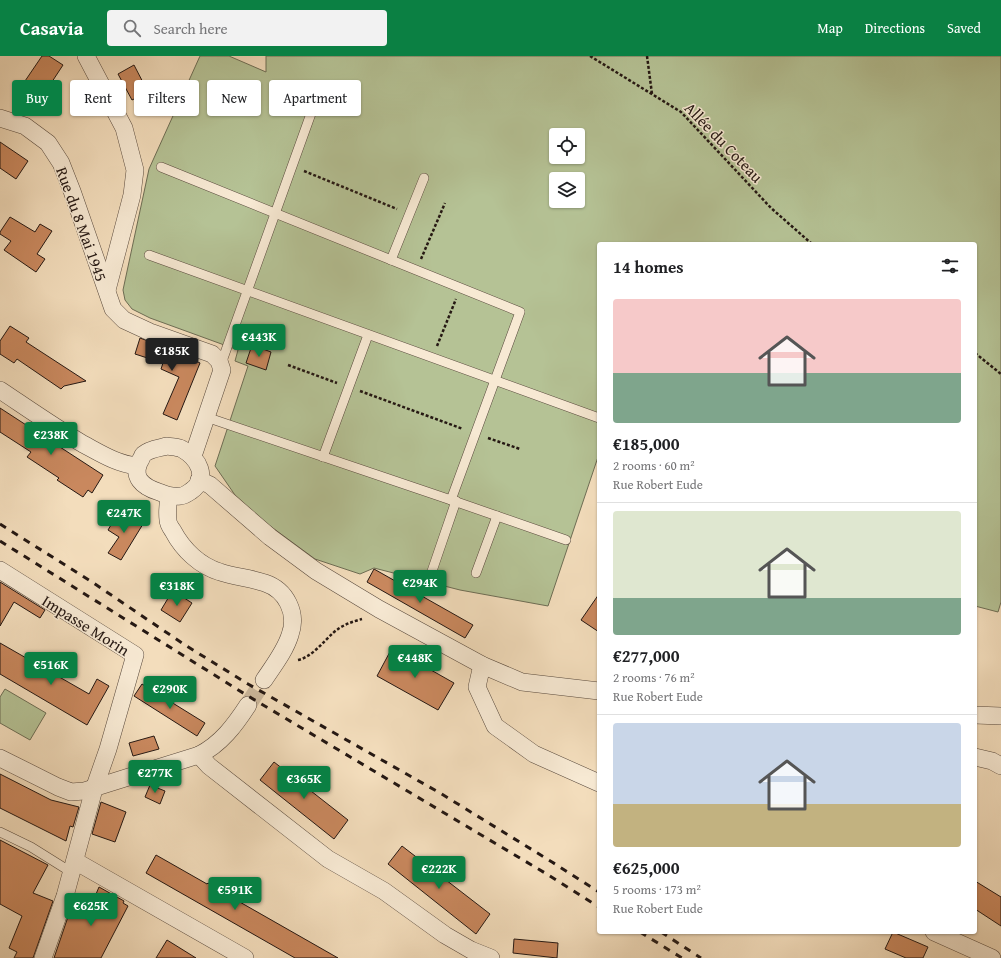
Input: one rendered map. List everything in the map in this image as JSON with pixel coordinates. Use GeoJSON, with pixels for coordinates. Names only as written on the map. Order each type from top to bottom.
{"type":"FeatureCollection","features":[{"type":"Feature","properties":{"kind":"street"},"geometry":{"type":"LineString","coordinates":[[86,56],[124,128],[135,170],[132,195],[107,290]]}},
{"type":"Feature","properties":{"kind":"street","name":"Rue du 8 Mai 1945"},"geometry":{"type":"LineString","coordinates":[[0,118],[25,126],[48,143],[61,163],[113,309],[124,320],[150,332],[212,354],[219,361],[220,366]]}},
{"type":"Feature","properties":{"kind":"street"},"geometry":{"type":"LineString","coordinates":[[193,456],[222,370],[220,366]]}},
{"type":"Feature","properties":{"kind":"street"},"geometry":{"type":"LineString","coordinates":[[0,390],[65,434],[104,456],[129,465],[137,466]]}},
{"type":"Feature","properties":{"kind":"street"},"geometry":{"type":"LineString","coordinates":[[167,446],[181,449],[193,456],[199,465],[201,475],[195,488],[180,496],[168,496],[150,489],[141,483],[137,476],[137,466],[144,454],[154,449],[167,446]]}},
{"type":"Feature","properties":{"kind":"street"},"geometry":{"type":"LineString","coordinates":[[199,480],[210,485],[270,537],[316,571],[348,592],[482,666],[522,682],[597,691]]}},
{"type":"Feature","properties":{"kind":"street"},"geometry":{"type":"LineString","coordinates":[[168,496],[168,521],[179,543],[193,557],[219,572],[265,583],[277,589],[283,595],[293,612],[291,634],[282,654],[264,680]]}},
{"type":"Feature","properties":{"kind":"street","name":"Impasse Morin"},"geometry":{"type":"LineString","coordinates":[[0,570],[135,655],[108,749],[94,789]]}},
{"type":"Feature","properties":{"kind":"street"},"geometry":{"type":"LineString","coordinates":[[482,666],[477,687],[495,726],[534,754],[597,782]]}},
{"type":"Feature","properties":{"kind":"street"},"geometry":{"type":"LineString","coordinates":[[0,758],[71,792],[94,789],[199,756],[216,745],[235,725],[248,704]]}},
{"type":"Feature","properties":{"kind":"street"},"geometry":{"type":"LineString","coordinates":[[977,715],[1001,716]]}},
{"type":"Feature","properties":{"kind":"street"},"geometry":{"type":"LineString","coordinates":[[199,756],[209,766],[328,859],[384,891],[445,935],[471,950],[491,958]]}},
{"type":"Feature","properties":{"kind":"street"},"geometry":{"type":"LineString","coordinates":[[977,757],[992,761],[1001,766]]}},
{"type":"Feature","properties":{"kind":"street"},"geometry":{"type":"LineString","coordinates":[[44,958],[73,866],[94,789]]}},
{"type":"Feature","properties":{"kind":"street"},"geometry":{"type":"LineString","coordinates":[[73,866],[245,958]]}},
{"type":"Feature","properties":{"kind":"street"},"geometry":{"type":"LineString","coordinates":[[938,934],[992,958]]}},
{"type":"Feature","properties":{"kind":"lane"},"geometry":{"type":"LineString","coordinates":[[220,366],[310,116]]}},
{"type":"Feature","properties":{"kind":"lane"},"geometry":{"type":"LineString","coordinates":[[161,167],[520,312],[453,500],[431,574]]}},
{"type":"Feature","properties":{"kind":"lane"},"geometry":{"type":"LineString","coordinates":[[391,260],[424,178]]}},
{"type":"Feature","properties":{"kind":"lane"},"geometry":{"type":"LineString","coordinates":[[149,255],[597,417]]}},
{"type":"Feature","properties":{"kind":"lane"},"geometry":{"type":"LineString","coordinates":[[323,457],[368,335]]}},
{"type":"Feature","properties":{"kind":"lane"},"geometry":{"type":"LineString","coordinates":[[206,418],[453,500],[566,540]]}},
{"type":"Feature","properties":{"kind":"lane"},"geometry":{"type":"LineString","coordinates":[[476,573],[497,516]]}},
{"type":"Feature","properties":{"kind":"lane"},"geometry":{"type":"LineString","coordinates":[[0,832],[31,848],[73,866]]}},
{"type":"Feature","properties":{"kind":"path","name":"Allée du Coteau"},"geometry":{"type":"LineString","coordinates":[[590,56],[681,112],[771,208],[810,242]]}},
{"type":"Feature","properties":{"kind":"path"},"geometry":{"type":"LineString","coordinates":[[647,56],[652,94]]}},
{"type":"Feature","properties":{"kind":"path"},"geometry":{"type":"LineString","coordinates":[[292,166],[410,214]]}},
{"type":"Feature","properties":{"kind":"path"},"geometry":{"type":"LineString","coordinates":[[416,270],[445,203]]}},
{"type":"Feature","properties":{"kind":"path"},"geometry":{"type":"LineString","coordinates":[[433,358],[460,288]]}},
{"type":"Feature","properties":{"kind":"path"},"geometry":{"type":"LineString","coordinates":[[977,355],[1001,374]]}},
{"type":"Feature","properties":{"kind":"path"},"geometry":{"type":"LineString","coordinates":[[288,365],[520,449]]}},
{"type":"Feature","properties":{"kind":"path"},"geometry":{"type":"LineString","coordinates":[[282,654],[292,661],[303,659],[313,652],[334,632],[347,623],[366,618],[379,609]]}},
{"type":"Feature","properties":{"kind":"green space"},"geometry":{"type":"Polygon","coordinates":[[[200,56],[229,56],[266,72],[266,56],[1001,56],[1001,602],[998,612],[977,607],[977,242],[597,242],[597,460],[548,606],[460,590],[374,568],[360,574],[315,559],[262,520],[235,495],[215,466],[248,366],[235,361],[238,350],[150,318],[132,309],[125,300],[123,290],[149,169],[173,116],[199,116],[199,80],[189,80],[200,56]]]}},
{"type":"Feature","properties":{"kind":"green space"},"geometry":{"type":"Polygon","coordinates":[[[5,689],[46,713],[30,740],[0,723],[0,697],[5,689]]]}},
{"type":"Feature","properties":{"kind":"building"},"geometry":{"type":"Polygon","coordinates":[[[42,56],[49,56],[63,65],[53,80],[26,80],[42,56]]]}},
{"type":"Feature","properties":{"kind":"building"},"geometry":{"type":"Polygon","coordinates":[[[134,65],[142,80],[134,80],[134,99],[132,100],[126,89],[126,80],[121,80],[118,74],[134,65]]]}},
{"type":"Feature","properties":{"kind":"building"},"geometry":{"type":"Polygon","coordinates":[[[0,142],[28,161],[16,179],[0,168],[0,142]]]}},
{"type":"Feature","properties":{"kind":"building"},"geometry":{"type":"Polygon","coordinates":[[[10,217],[35,232],[40,224],[52,231],[37,254],[45,259],[36,272],[4,250],[11,241],[0,234],[0,232],[10,217]]]}},
{"type":"Feature","properties":{"kind":"building"},"geometry":{"type":"Polygon","coordinates":[[[10,326],[29,338],[26,342],[86,381],[64,386],[61,389],[17,359],[14,363],[0,354],[0,341],[10,326]]]}},
{"type":"Feature","properties":{"kind":"building"},"geometry":{"type":"Polygon","coordinates":[[[140,338],[196,359],[196,361],[200,363],[177,420],[163,414],[179,377],[161,369],[163,363],[135,354],[140,338]]]}},
{"type":"Feature","properties":{"kind":"building"},"geometry":{"type":"Polygon","coordinates":[[[252,345],[271,352],[266,370],[246,363],[252,345]]]}},
{"type":"Feature","properties":{"kind":"building"},"geometry":{"type":"Polygon","coordinates":[[[0,408],[103,475],[92,493],[88,490],[83,497],[57,480],[59,478],[27,457],[31,452],[0,432],[0,408]]]}},
{"type":"Feature","properties":{"kind":"building"},"geometry":{"type":"Polygon","coordinates":[[[120,510],[143,524],[121,560],[108,553],[119,537],[108,530],[120,510]]]}},
{"type":"Feature","properties":{"kind":"building"},"geometry":{"type":"Polygon","coordinates":[[[374,569],[473,625],[465,638],[367,582],[374,569]]]}},
{"type":"Feature","properties":{"kind":"building"},"geometry":{"type":"Polygon","coordinates":[[[0,582],[45,610],[40,618],[14,602],[0,626],[0,582]]]}},
{"type":"Feature","properties":{"kind":"building"},"geometry":{"type":"Polygon","coordinates":[[[175,592],[192,603],[180,622],[161,610],[170,595],[172,596],[175,592]]]}},
{"type":"Feature","properties":{"kind":"building"},"geometry":{"type":"Polygon","coordinates":[[[597,597],[597,631],[581,620],[597,597]]]}},
{"type":"Feature","properties":{"kind":"building"},"geometry":{"type":"Polygon","coordinates":[[[0,643],[89,694],[97,679],[109,686],[87,725],[0,674],[0,643]]]}},
{"type":"Feature","properties":{"kind":"building"},"geometry":{"type":"Polygon","coordinates":[[[392,648],[454,683],[438,710],[377,676],[392,648]]]}},
{"type":"Feature","properties":{"kind":"building"},"geometry":{"type":"Polygon","coordinates":[[[142,684],[205,723],[197,736],[134,696],[142,684]]]}},
{"type":"Feature","properties":{"kind":"building"},"geometry":{"type":"Polygon","coordinates":[[[154,736],[159,749],[133,756],[129,743],[154,736]]]}},
{"type":"Feature","properties":{"kind":"building"},"geometry":{"type":"Polygon","coordinates":[[[274,762],[348,820],[334,839],[260,780],[274,762]]]}},
{"type":"Feature","properties":{"kind":"building"},"geometry":{"type":"Polygon","coordinates":[[[0,774],[51,800],[79,807],[73,827],[70,826],[66,841],[0,808],[0,774]]]}},
{"type":"Feature","properties":{"kind":"building"},"geometry":{"type":"Polygon","coordinates":[[[150,785],[165,791],[160,804],[145,797],[150,785]]]}},
{"type":"Feature","properties":{"kind":"building"},"geometry":{"type":"Polygon","coordinates":[[[101,802],[126,812],[115,842],[92,834],[101,802]]]}},
{"type":"Feature","properties":{"kind":"building"},"geometry":{"type":"Polygon","coordinates":[[[0,840],[48,865],[33,893],[53,901],[33,958],[14,958],[17,952],[9,948],[22,916],[0,904],[0,840]]]}},
{"type":"Feature","properties":{"kind":"building"},"geometry":{"type":"Polygon","coordinates":[[[402,846],[490,914],[476,934],[388,864],[402,846]]]}},
{"type":"Feature","properties":{"kind":"building"},"geometry":{"type":"Polygon","coordinates":[[[156,855],[239,900],[238,901],[338,958],[295,958],[146,873],[156,855]]]}},
{"type":"Feature","properties":{"kind":"building"},"geometry":{"type":"Polygon","coordinates":[[[977,882],[1001,897],[1001,926],[977,910],[977,882]]]}},
{"type":"Feature","properties":{"kind":"building"},"geometry":{"type":"Polygon","coordinates":[[[99,887],[124,901],[123,903],[128,906],[101,958],[54,958],[71,908],[73,909],[77,900],[91,906],[99,887]]]}},
{"type":"Feature","properties":{"kind":"building"},"geometry":{"type":"Polygon","coordinates":[[[892,934],[898,934],[928,947],[923,958],[906,958],[885,949],[892,934]]]}},
{"type":"Feature","properties":{"kind":"building"},"geometry":{"type":"Polygon","coordinates":[[[514,939],[558,943],[557,958],[513,953],[514,939]]]}},
{"type":"Feature","properties":{"kind":"building"},"geometry":{"type":"Polygon","coordinates":[[[167,940],[196,958],[156,958],[167,940]]]}},
{"type":"Feature","properties":{"kind":"tunnel"},"geometry":{"type":"LineString","coordinates":[[248,705],[264,680]]}},
{"type":"Feature","properties":{"kind":"railway"},"geometry":{"type":"LineString","coordinates":[[0,524],[92,582],[185,645],[248,684],[440,793],[597,891]]}},
{"type":"Feature","properties":{"kind":"railway"},"geometry":{"type":"LineString","coordinates":[[0,541],[248,696],[545,873],[597,906]]}},
{"type":"Feature","properties":{"kind":"railway"},"geometry":{"type":"LineString","coordinates":[[643,934],[682,958]]}},
{"type":"Feature","properties":{"kind":"railway"},"geometry":{"type":"LineString","coordinates":[[664,934],[701,958]]}}]}
